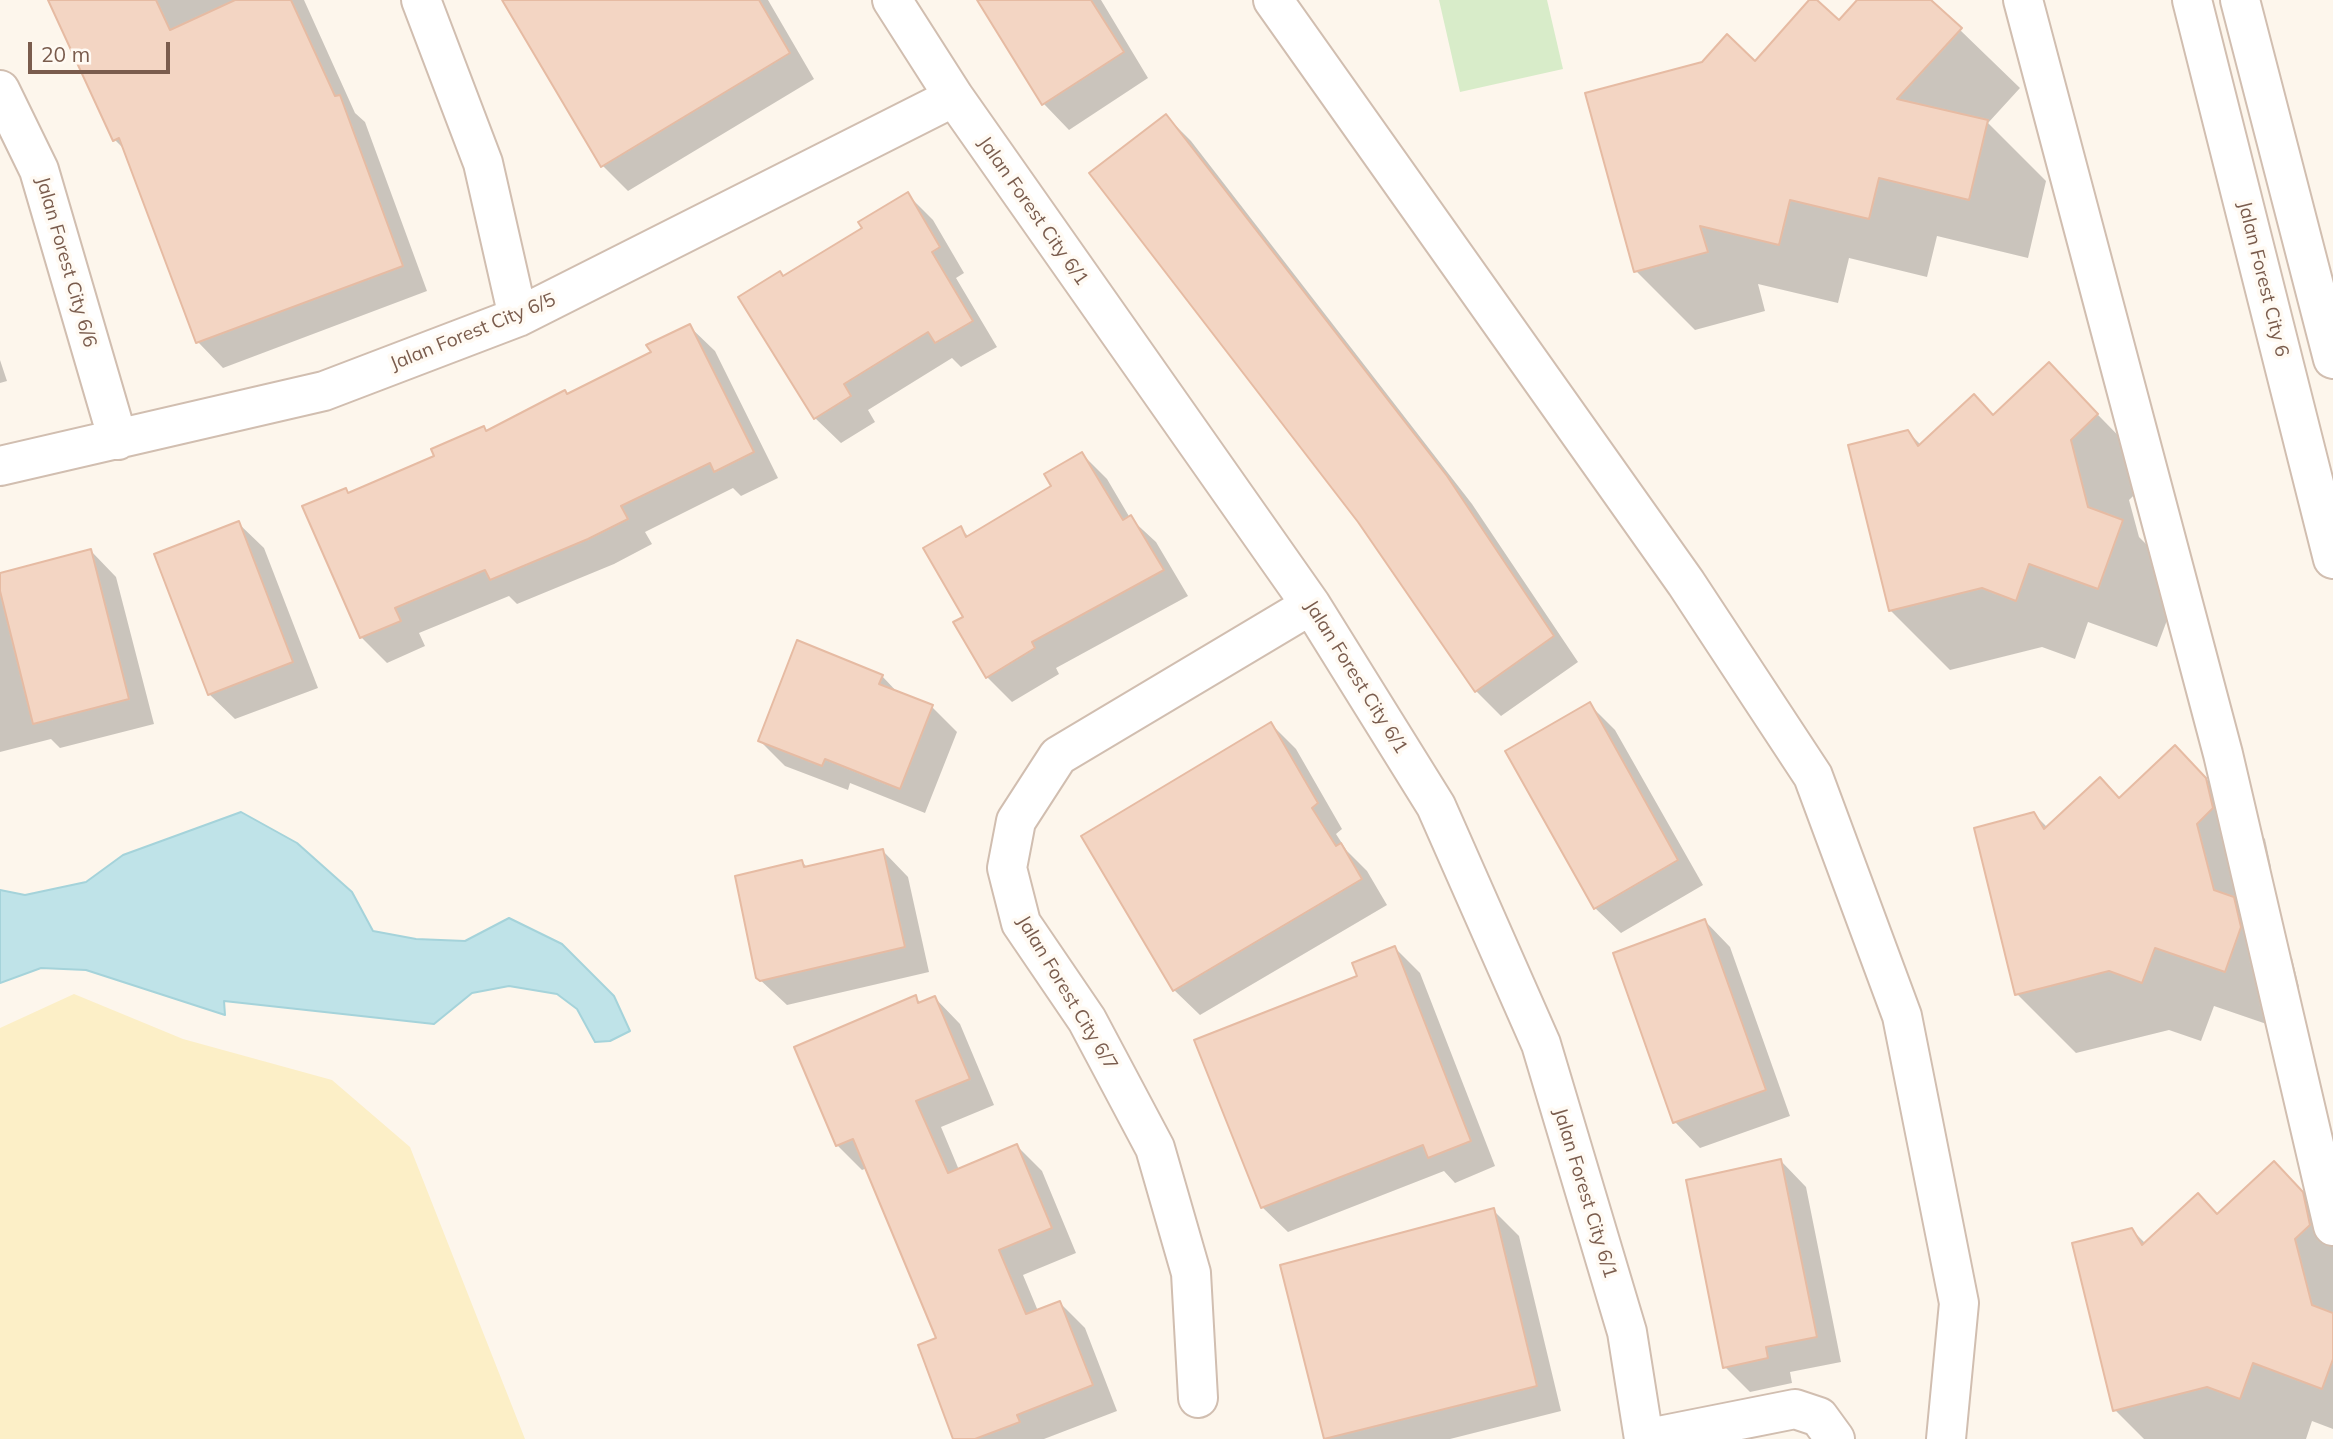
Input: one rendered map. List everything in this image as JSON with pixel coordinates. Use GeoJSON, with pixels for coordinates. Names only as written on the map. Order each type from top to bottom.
{"type":"FeatureCollection","features":[{"type":"Feature","properties":{"kind":"street"},"geometry":{"type":"LineString","coordinates":[[421,0],[483,163],[518,317]]}},
{"type":"Feature","properties":{"kind":"street","name":"Jalan Forest City 6/1"},"geometry":{"type":"LineString","coordinates":[[892,0],[954,97],[1311,605],[1436,806],[1541,1044],[1627,1332],[1644,1439]]}},
{"type":"Feature","properties":{"kind":"street"},"geometry":{"type":"LineString","coordinates":[[1273,0],[1686,583],[1813,776],[1902,1016],[1959,1303],[1946,1439]]}},
{"type":"Feature","properties":{"kind":"street"},"geometry":{"type":"LineString","coordinates":[[2023,0],[2223,754],[2333,1226]]}},
{"type":"Feature","properties":{"kind":"street","name":"Jalan Forest City 6"},"geometry":{"type":"LineString","coordinates":[[2192,0],[2333,559]]}},
{"type":"Feature","properties":{"kind":"street"},"geometry":{"type":"LineString","coordinates":[[2241,0],[2333,359]]}},
{"type":"Feature","properties":{"kind":"street","name":"Jalan Forest City 6/6"},"geometry":{"type":"LineString","coordinates":[[0,90],[39,170],[118,440]]}},
{"type":"Feature","properties":{"kind":"street","name":"Jalan Forest City 6/5"},"geometry":{"type":"LineString","coordinates":[[0,466],[324,391],[518,317],[954,97]]}},
{"type":"Feature","properties":{"kind":"street","name":"Jalan Forest City 6/7"},"geometry":{"type":"LineString","coordinates":[[1198,1398],[1191,1273],[1155,1148],[1087,1020],[1021,923],[1007,868],[1016,821],[1058,756],[1311,605]]}},
{"type":"Feature","properties":{"kind":"street"},"geometry":{"type":"LineString","coordinates":[[1644,1439],[1795,1409],[1819,1417],[1835,1439]]}},
{"type":"Feature","properties":{"kind":"green space"},"geometry":{"type":"Polygon","coordinates":[[[1439,0],[1547,0],[1563,69],[1460,92],[1439,0]]]}},
{"type":"Feature","properties":{"kind":"sand"},"geometry":{"type":"Polygon","coordinates":[[[74,994],[183,1039],[332,1080],[410,1147],[525,1439],[0,1439],[0,1028],[74,994]]]}},
{"type":"Feature","properties":{"kind":"water"},"geometry":{"type":"Polygon","coordinates":[[[241,812],[297,843],[352,892],[373,931],[416,939],[465,941],[509,918],[562,944],[614,996],[630,1031],[610,1041],[595,1042],[577,1009],[557,994],[509,986],[472,993],[434,1024],[224,1001],[225,1015],[86,970],[41,968],[0,983],[0,890],[25,895],[86,882],[123,855],[241,812]]]}},
{"type":"Feature","properties":{"kind":"building"},"geometry":{"type":"Polygon","coordinates":[[[48,0],[156,0],[170,30],[235,0],[291,0],[335,96],[340,95],[403,266],[196,343],[119,138],[113,141],[48,0]]]}},
{"type":"Feature","properties":{"kind":"building"},"geometry":{"type":"Polygon","coordinates":[[[502,0],[759,0],[790,53],[601,167],[502,0]]]}},
{"type":"Feature","properties":{"kind":"building"},"geometry":{"type":"Polygon","coordinates":[[[977,0],[1091,0],[1124,52],[1042,105],[977,0]]]}},
{"type":"Feature","properties":{"kind":"building"},"geometry":{"type":"Polygon","coordinates":[[[1809,0],[1817,0],[1839,20],[1857,0],[1931,0],[1962,28],[1897,99],[1988,120],[1969,200],[1879,178],[1869,219],[1790,200],[1779,245],[1700,226],[1708,252],[1634,272],[1585,93],[1702,62],[1727,34],[1755,61],[1809,0]]]}},
{"type":"Feature","properties":{"kind":"building"},"geometry":{"type":"Polygon","coordinates":[[[1166,114],[1447,476],[1554,636],[1475,692],[1358,522],[1089,173],[1166,114]]]}},
{"type":"Feature","properties":{"kind":"building"},"geometry":{"type":"Polygon","coordinates":[[[908,192],[940,247],[932,252],[973,321],[935,343],[928,332],[844,384],[851,396],[814,419],[738,297],[780,271],[783,276],[862,228],[858,222],[908,192]]]}},
{"type":"Feature","properties":{"kind":"building"},"geometry":{"type":"Polygon","coordinates":[[[690,324],[754,452],[714,472],[710,463],[621,506],[628,519],[588,539],[490,580],[485,570],[395,608],[401,621],[360,638],[302,506],[346,488],[348,493],[434,456],[431,449],[484,426],[486,431],[565,390],[567,394],[651,352],[646,345],[690,324]]]}},
{"type":"Feature","properties":{"kind":"building"},"geometry":{"type":"Polygon","coordinates":[[[2049,362],[2098,414],[2071,440],[2088,507],[2123,520],[2098,589],[2029,564],[2016,601],[1982,588],[1889,611],[1848,445],[1908,430],[1918,446],[1974,394],[1993,415],[2049,362]]]}},
{"type":"Feature","properties":{"kind":"building"},"geometry":{"type":"Polygon","coordinates":[[[1082,452],[1123,520],[1131,515],[1164,570],[1032,642],[1035,648],[986,678],[953,622],[963,617],[923,548],[961,526],[966,537],[1051,486],[1044,474],[1082,452]]]}},
{"type":"Feature","properties":{"kind":"building"},"geometry":{"type":"Polygon","coordinates":[[[239,521],[293,662],[208,695],[154,554],[239,521]]]}},
{"type":"Feature","properties":{"kind":"building"},"geometry":{"type":"Polygon","coordinates":[[[91,549],[129,699],[33,724],[0,591],[0,573],[91,549]]]}},
{"type":"Feature","properties":{"kind":"building"},"geometry":{"type":"Polygon","coordinates":[[[797,640],[883,675],[879,684],[933,705],[900,789],[825,759],[822,766],[758,741],[797,640]]]}},
{"type":"Feature","properties":{"kind":"building"},"geometry":{"type":"Polygon","coordinates":[[[1590,702],[1678,860],[1594,909],[1505,751],[1590,702]]]}},
{"type":"Feature","properties":{"kind":"building"},"geometry":{"type":"Polygon","coordinates":[[[1271,722],[1318,803],[1312,808],[1336,846],[1341,843],[1362,879],[1173,991],[1081,836],[1271,722]]]}},
{"type":"Feature","properties":{"kind":"building"},"geometry":{"type":"Polygon","coordinates":[[[2175,745],[2206,778],[2213,808],[2197,824],[2214,890],[2234,897],[2241,927],[2225,972],[2155,948],[2142,983],[2109,971],[2015,995],[1974,828],[2034,812],[2044,829],[2100,777],[2119,798],[2175,745]]]}},
{"type":"Feature","properties":{"kind":"building"},"geometry":{"type":"Polygon","coordinates":[[[883,849],[905,947],[760,981],[756,978],[735,876],[802,860],[804,867],[883,849]]]}},
{"type":"Feature","properties":{"kind":"building"},"geometry":{"type":"Polygon","coordinates":[[[1705,919],[1766,1090],[1673,1123],[1613,953],[1705,919]]]}},
{"type":"Feature","properties":{"kind":"building"},"geometry":{"type":"Polygon","coordinates":[[[1395,946],[1471,1141],[1428,1158],[1423,1145],[1261,1208],[1194,1040],[1357,976],[1352,963],[1395,946]]]}},
{"type":"Feature","properties":{"kind":"building"},"geometry":{"type":"Polygon","coordinates":[[[916,995],[918,1003],[935,996],[970,1079],[916,1101],[948,1173],[1017,1144],[1052,1228],[999,1250],[1026,1314],[1060,1301],[1093,1385],[1017,1415],[1020,1422],[975,1439],[953,1439],[918,1345],[936,1338],[853,1139],[836,1146],[794,1047],[916,995]]]}},
{"type":"Feature","properties":{"kind":"building"},"geometry":{"type":"Polygon","coordinates":[[[1781,1159],[1817,1337],[1766,1347],[1768,1358],[1723,1368],[1686,1180],[1781,1159]]]}},
{"type":"Feature","properties":{"kind":"building"},"geometry":{"type":"Polygon","coordinates":[[[2274,1161],[2303,1192],[2310,1225],[2295,1239],[2312,1305],[2333,1313],[2333,1359],[2322,1389],[2253,1363],[2240,1399],[2207,1387],[2113,1411],[2072,1243],[2132,1228],[2142,1245],[2198,1193],[2217,1214],[2274,1161]]]}},
{"type":"Feature","properties":{"kind":"building"},"geometry":{"type":"Polygon","coordinates":[[[1494,1208],[1537,1386],[1324,1439],[1280,1265],[1494,1208]]]}}]}
